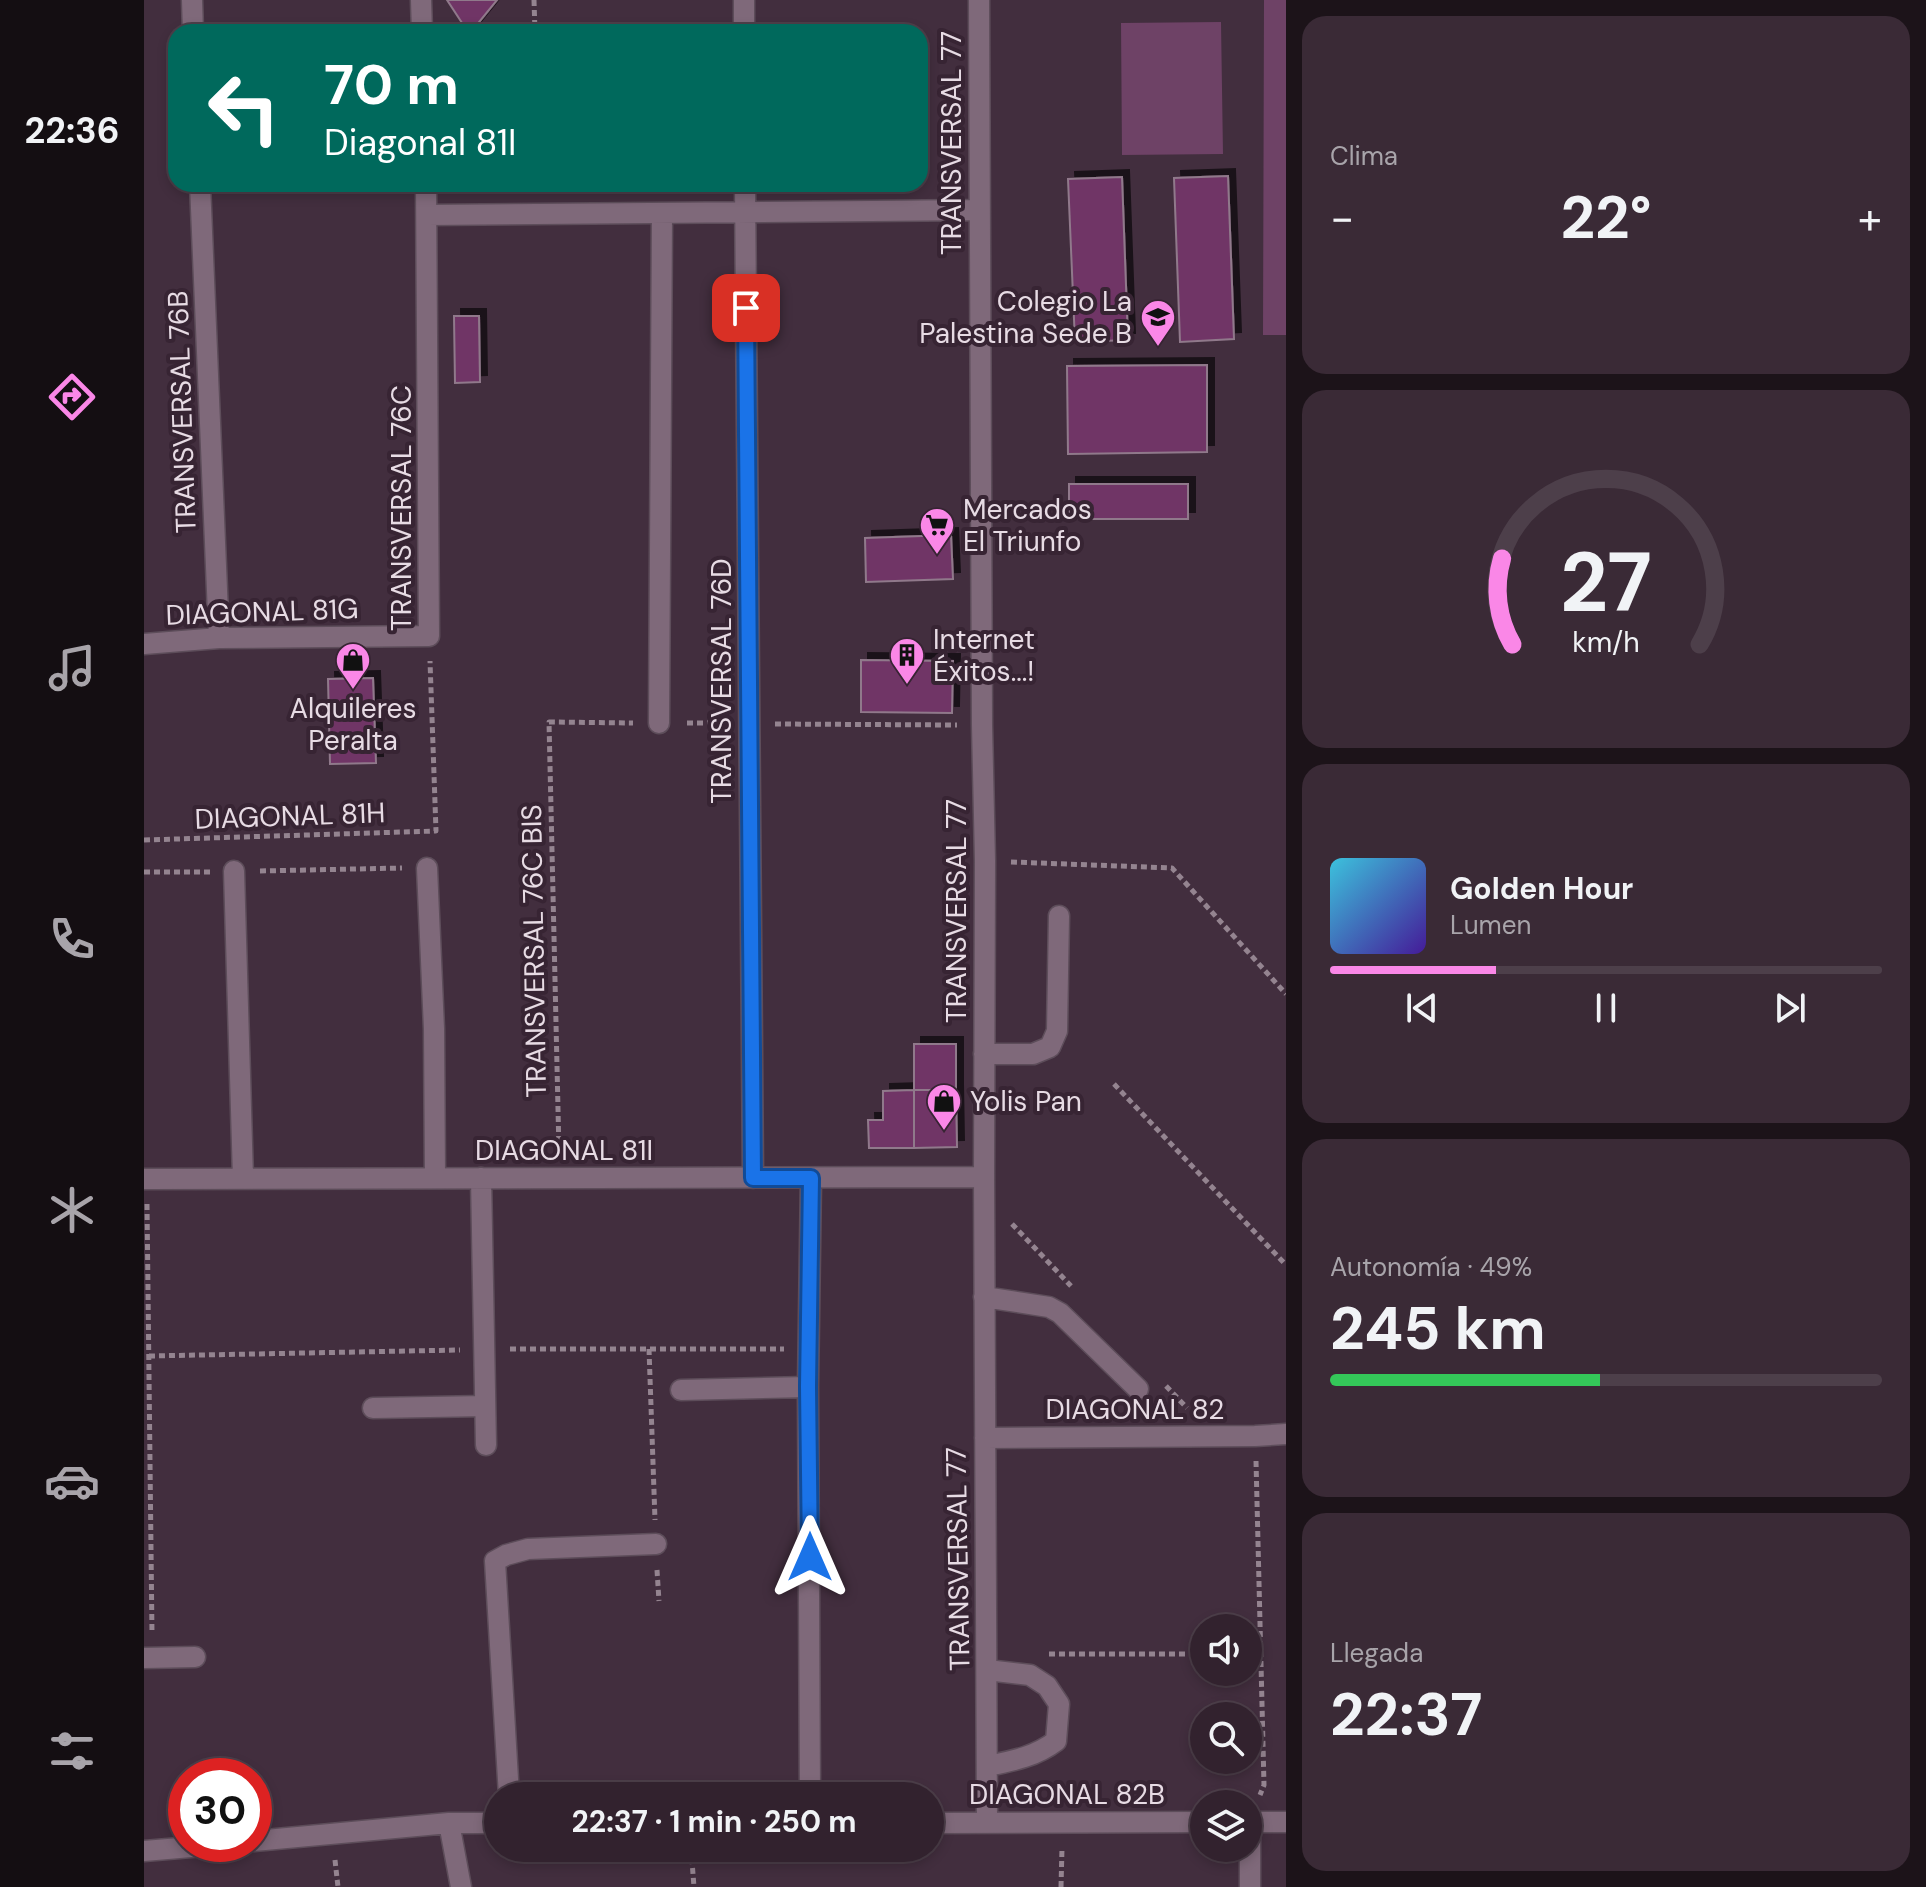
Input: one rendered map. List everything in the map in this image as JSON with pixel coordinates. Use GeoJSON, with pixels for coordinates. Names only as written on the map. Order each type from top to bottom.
{"type":"FeatureCollection","features":[{"type":"Feature","properties":{"kind":"street"},"geometry":{"type":"LineString","coordinates":[[192,0],[193,24]]}},
{"type":"Feature","properties":{"kind":"street"},"geometry":{"type":"LineString","coordinates":[[421,0],[422,24]]}},
{"type":"Feature","properties":{"kind":"street"},"geometry":{"type":"LineString","coordinates":[[744,0],[744,24]]}},
{"type":"Feature","properties":{"kind":"street","name":"TRANSVERSAL 77"},"geometry":{"type":"LineString","coordinates":[[979,0],[987,1822]]}},
{"type":"Feature","properties":{"kind":"street","name":"TRANSVERSAL 76B"},"geometry":{"type":"LineString","coordinates":[[200,192],[219,638]]}},
{"type":"Feature","properties":{"kind":"street","name":"TRANSVERSAL 76C"},"geometry":{"type":"LineString","coordinates":[[426,192],[429,636]]}},
{"type":"Feature","properties":{"kind":"street","name":"TRANSVERSAL 76D"},"geometry":{"type":"LineString","coordinates":[[745,192],[753,1178]]}},
{"type":"Feature","properties":{"kind":"street"},"geometry":{"type":"LineString","coordinates":[[427,215],[979,210]]}},
{"type":"Feature","properties":{"kind":"street"},"geometry":{"type":"LineString","coordinates":[[659,723],[662,213]]}},
{"type":"Feature","properties":{"kind":"street","name":"DIAGONAL 81G"},"geometry":{"type":"LineString","coordinates":[[144,644],[219,638],[429,636]]}},
{"type":"Feature","properties":{"kind":"street"},"geometry":{"type":"LineString","coordinates":[[427,868],[434,1029],[435,1178]]}},
{"type":"Feature","properties":{"kind":"street"},"geometry":{"type":"LineString","coordinates":[[234,871],[243,1178]]}},
{"type":"Feature","properties":{"kind":"street"},"geometry":{"type":"LineString","coordinates":[[984,1054],[1033,1054],[1050,1047],[1057,1031],[1059,916]]}},
{"type":"Feature","properties":{"kind":"street","name":"DIAGONAL 81I"},"geometry":{"type":"LineString","coordinates":[[146,1179],[984,1177]]}},
{"type":"Feature","properties":{"kind":"street"},"geometry":{"type":"LineString","coordinates":[[481,1178],[486,1445]]}},
{"type":"Feature","properties":{"kind":"street"},"geometry":{"type":"LineString","coordinates":[[810,1782],[808,1387],[811,1178]]}},
{"type":"Feature","properties":{"kind":"street"},"geometry":{"type":"LineString","coordinates":[[984,1297],[1049,1307],[1060,1313],[1138,1389]]}},
{"type":"Feature","properties":{"kind":"street"},"geometry":{"type":"LineString","coordinates":[[681,1390],[808,1387]]}},
{"type":"Feature","properties":{"kind":"street"},"geometry":{"type":"LineString","coordinates":[[373,1408],[485,1406]]}},
{"type":"Feature","properties":{"kind":"street","name":"DIAGONAL 82"},"geometry":{"type":"LineString","coordinates":[[985,1438],[1286,1434]]}},
{"type":"Feature","properties":{"kind":"street"},"geometry":{"type":"LineString","coordinates":[[508,1782],[495,1561],[528,1549],[656,1544]]}},
{"type":"Feature","properties":{"kind":"street"},"geometry":{"type":"LineString","coordinates":[[148,1658],[195,1657]]}},
{"type":"Feature","properties":{"kind":"street"},"geometry":{"type":"LineString","coordinates":[[987,1670],[1030,1675],[1047,1686],[1059,1704],[1056,1741],[1022,1759],[987,1766]]}},
{"type":"Feature","properties":{"kind":"street","name":"DIAGONAL 82B"},"geometry":{"type":"LineString","coordinates":[[944,1823],[1190,1822]]}},
{"type":"Feature","properties":{"kind":"street"},"geometry":{"type":"LineString","coordinates":[[1262,1822],[1286,1822]]}},
{"type":"Feature","properties":{"kind":"street"},"geometry":{"type":"LineString","coordinates":[[449,1823],[461,1887]]}},
{"type":"Feature","properties":{"kind":"street"},"geometry":{"type":"LineString","coordinates":[[272,1839],[449,1823],[484,1823]]}},
{"type":"Feature","properties":{"kind":"street"},"geometry":{"type":"LineString","coordinates":[[144,1851],[168,1849]]}},
{"type":"Feature","properties":{"kind":"street"},"geometry":{"type":"LineString","coordinates":[[1250,1862],[1250,1887]]}},
{"type":"Feature","properties":{"kind":"path"},"geometry":{"type":"LineString","coordinates":[[534,0],[535,24]]}},
{"type":"Feature","properties":{"kind":"path","name":"TRANSVERSAL 76C"},"geometry":{"type":"LineString","coordinates":[[429,636],[436,831]]}},
{"type":"Feature","properties":{"kind":"path","name":"TRANSVERSAL 76C BIS"},"geometry":{"type":"LineString","coordinates":[[549,722],[560,1178]]}},
{"type":"Feature","properties":{"kind":"path","name":"DIAGONAL 81H"},"geometry":{"type":"LineString","coordinates":[[144,840],[436,831]]}},
{"type":"Feature","properties":{"kind":"path"},"geometry":{"type":"LineString","coordinates":[[985,861],[1172,868],[1286,994]]}},
{"type":"Feature","properties":{"kind":"path","name":"DIAGONAL 81H"},"geometry":{"type":"LineString","coordinates":[[144,872],[427,868]]}},
{"type":"Feature","properties":{"kind":"path"},"geometry":{"type":"LineString","coordinates":[[1114,1084],[1286,1265]]}},
{"type":"Feature","properties":{"kind":"path"},"geometry":{"type":"LineString","coordinates":[[146,1179],[148,1658]]}},
{"type":"Feature","properties":{"kind":"path"},"geometry":{"type":"LineString","coordinates":[[649,1349],[659,1601]]}},
{"type":"Feature","properties":{"kind":"path"},"geometry":{"type":"LineString","coordinates":[[1255,1436],[1260,1614]]}},
{"type":"Feature","properties":{"kind":"path"},"geometry":{"type":"LineString","coordinates":[[1048,1654],[1190,1654]]}},
{"type":"Feature","properties":{"kind":"path"},"geometry":{"type":"LineString","coordinates":[[1262,1686],[1262,1790]]}},
{"type":"Feature","properties":{"kind":"path"},"geometry":{"type":"LineString","coordinates":[[1061,1887],[1062,1823]]}},
{"type":"Feature","properties":{"kind":"path"},"geometry":{"type":"LineString","coordinates":[[692,1862],[694,1887]]}},
{"type":"Feature","properties":{"kind":"shaded area"},"geometry":{"type":"Polygon","coordinates":[[[1264,0],[1286,0],[1286,335],[1263,335],[1264,0]]]}},
{"type":"Feature","properties":{"kind":"shaded area"},"geometry":{"type":"Polygon","coordinates":[[[1221,22],[1223,154],[1122,155],[1121,23],[1221,22]]]}},
{"type":"Feature","properties":{"kind":"building"},"geometry":{"type":"Polygon","coordinates":[[[447,0],[497,0],[478,24],[463,24],[447,0]]]}},
{"type":"Feature","properties":{"kind":"building"},"geometry":{"type":"Polygon","coordinates":[[[1228,176],[1234,339],[1180,342],[1174,178],[1228,176]]]}},
{"type":"Feature","properties":{"kind":"building"},"geometry":{"type":"Polygon","coordinates":[[[1122,177],[1128,340],[1075,342],[1068,179],[1122,177]]]}},
{"type":"Feature","properties":{"kind":"building"},"geometry":{"type":"Polygon","coordinates":[[[454,316],[479,316],[480,382],[455,383],[454,316]]]}},
{"type":"Feature","properties":{"kind":"building"},"geometry":{"type":"Polygon","coordinates":[[[1207,365],[1207,452],[1068,454],[1067,366],[1207,365]]]}},
{"type":"Feature","properties":{"kind":"building"},"geometry":{"type":"Polygon","coordinates":[[[1069,484],[1188,484],[1188,519],[1069,519],[1069,484]]]}},
{"type":"Feature","properties":{"kind":"building"},"geometry":{"type":"Polygon","coordinates":[[[951,535],[953,579],[866,582],[865,538],[951,535]]]}},
{"type":"Feature","properties":{"kind":"building","name":"Internet Éxitos...!"},"geometry":{"type":"Polygon","coordinates":[[[861,660],[953,661],[952,713],[861,712],[861,660]]]}},
{"type":"Feature","properties":{"kind":"building"},"geometry":{"type":"Polygon","coordinates":[[[373,678],[376,763],[330,764],[328,679],[373,678]]]}},
{"type":"Feature","properties":{"kind":"building"},"geometry":{"type":"Polygon","coordinates":[[[914,1044],[956,1044],[956,1090],[914,1090],[914,1044]]]}},
{"type":"Feature","properties":{"kind":"building"},"geometry":{"type":"Polygon","coordinates":[[[914,1090],[956,1090],[957,1147],[914,1148],[914,1090]]]}},
{"type":"Feature","properties":{"kind":"building"},"geometry":{"type":"Polygon","coordinates":[[[914,1090],[914,1148],[869,1148],[868,1120],[883,1120],[883,1091],[914,1090]]]}},
{"type":"Feature","properties":{"kind":"place","name":"Colegio La Palestina Sede B"},"geometry":{"type":"Point","coordinates":[1158,348]}},
{"type":"Feature","properties":{"kind":"place","name":"Mercados El Triunfo"},"geometry":{"type":"Point","coordinates":[937,556]}},
{"type":"Feature","properties":{"kind":"place","name":"Internet Éxitos...!"},"geometry":{"type":"Point","coordinates":[907,686]}},
{"type":"Feature","properties":{"kind":"place","name":"Alquileres Peralta"},"geometry":{"type":"Point","coordinates":[353,691]}},
{"type":"Feature","properties":{"kind":"place","name":"Yolis Pan"},"geometry":{"type":"Point","coordinates":[944,1132]}},
{"type":"Feature","properties":{"kind":"route"},"geometry":{"type":"LineString","coordinates":[[746,308],[753,1178],[811,1178],[808,1387],[810,1557]]}}]}
